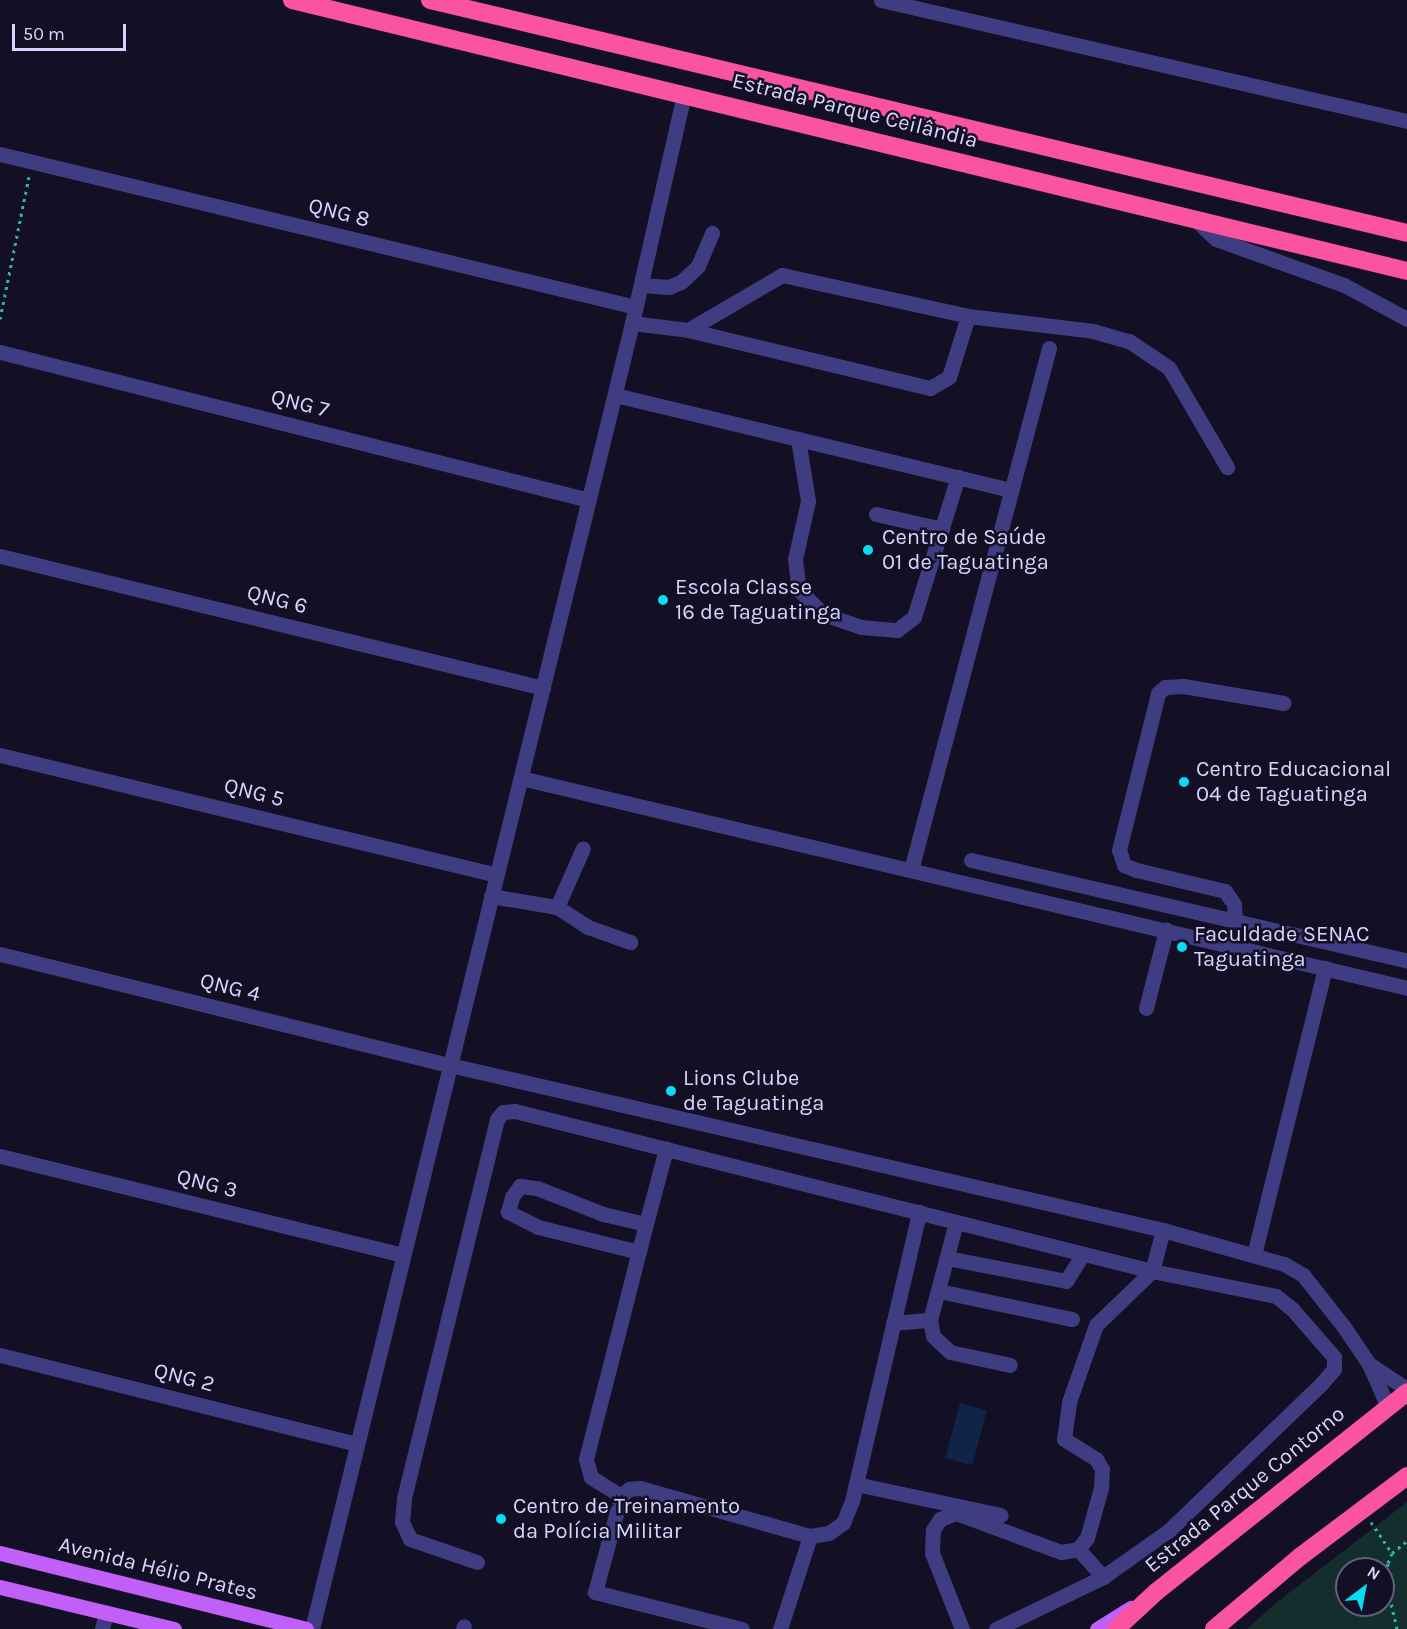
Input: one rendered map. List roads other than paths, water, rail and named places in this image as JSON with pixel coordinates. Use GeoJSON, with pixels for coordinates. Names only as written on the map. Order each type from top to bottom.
{"type":"FeatureCollection","features":[{"type":"Feature","properties":{"kind":"highway","name":"Estrada Parque Ceilândia"},"geometry":{"type":"LineString","coordinates":[[292,0],[1193,217],[1407,271]]}},
{"type":"Feature","properties":{"kind":"highway","name":"Estrada Parque Ceilândia"},"geometry":{"type":"LineString","coordinates":[[430,0],[1406,232]]}},
{"type":"Feature","properties":{"kind":"highway","name":"Estrada Parque Contorno"},"geometry":{"type":"LineString","coordinates":[[1116,1629],[1156,1592],[1407,1390]]}},
{"type":"Feature","properties":{"kind":"highway"},"geometry":{"type":"LineString","coordinates":[[1214,1629],[1407,1476]]}},
{"type":"Feature","properties":{"kind":"main road","name":"Avenida Hélio Prates"},"geometry":{"type":"LineString","coordinates":[[0,1553],[306,1629]]}},
{"type":"Feature","properties":{"kind":"main road"},"geometry":{"type":"LineString","coordinates":[[0,1587],[174,1629]]}},
{"type":"Feature","properties":{"kind":"main road"},"geometry":{"type":"LineString","coordinates":[[1097,1629],[1156,1592]]}},
{"type":"Feature","properties":{"kind":"street"},"geometry":{"type":"LineString","coordinates":[[881,0],[1407,121]]}},
{"type":"Feature","properties":{"kind":"street"},"geometry":{"type":"LineString","coordinates":[[312,1629],[615,395],[684,94]]}},
{"type":"Feature","properties":{"kind":"street","name":"QNG 8"},"geometry":{"type":"LineString","coordinates":[[0,154],[636,307]]}},
{"type":"Feature","properties":{"kind":"street"},"geometry":{"type":"LineString","coordinates":[[1193,217],[1216,239],[1344,285],[1407,319]]}},
{"type":"Feature","properties":{"kind":"street"},"geometry":{"type":"LineString","coordinates":[[641,285],[669,287],[681,282],[698,266],[712,232]]}},
{"type":"Feature","properties":{"kind":"street"},"geometry":{"type":"LineString","coordinates":[[688,330],[782,275],[968,316],[1093,331],[1129,341],[1169,368],[1227,466]]}},
{"type":"Feature","properties":{"kind":"street"},"geometry":{"type":"LineString","coordinates":[[632,323],[688,330],[930,388],[950,377],[968,316]]}},
{"type":"Feature","properties":{"kind":"street"},"geometry":{"type":"LineString","coordinates":[[911,870],[1049,348]]}},
{"type":"Feature","properties":{"kind":"street","name":"QNG 7"},"geometry":{"type":"LineString","coordinates":[[0,352],[589,500]]}},
{"type":"Feature","properties":{"kind":"street"},"geometry":{"type":"LineString","coordinates":[[615,395],[1012,490]]}},
{"type":"Feature","properties":{"kind":"street"},"geometry":{"type":"LineString","coordinates":[[798,439],[808,501],[795,559],[799,590],[823,614],[861,627],[897,630],[914,617],[958,477]]}},
{"type":"Feature","properties":{"kind":"street"},"geometry":{"type":"LineString","coordinates":[[876,514],[942,529]]}},
{"type":"Feature","properties":{"kind":"street","name":"QNG 6"},"geometry":{"type":"LineString","coordinates":[[0,555],[543,688]]}},
{"type":"Feature","properties":{"kind":"street"},"geometry":{"type":"LineString","coordinates":[[1235,919],[1234,904],[1225,891],[1136,870],[1124,865],[1119,850],[1158,693],[1165,687],[1183,686],[1284,704]]}},
{"type":"Feature","properties":{"kind":"street","name":"QNG 5"},"geometry":{"type":"LineString","coordinates":[[0,755],[497,875]]}},
{"type":"Feature","properties":{"kind":"street"},"geometry":{"type":"LineString","coordinates":[[521,778],[1407,988]]}},
{"type":"Feature","properties":{"kind":"street"},"geometry":{"type":"LineString","coordinates":[[557,907],[583,848]]}},
{"type":"Feature","properties":{"kind":"street"},"geometry":{"type":"LineString","coordinates":[[971,860],[1235,919],[1407,961]]}},
{"type":"Feature","properties":{"kind":"street"},"geometry":{"type":"LineString","coordinates":[[492,896],[557,907],[588,927],[630,942]]}},
{"type":"Feature","properties":{"kind":"street"},"geometry":{"type":"LineString","coordinates":[[1146,1008],[1166,930]]}},
{"type":"Feature","properties":{"kind":"street","name":"QNG 4"},"geometry":{"type":"LineString","coordinates":[[0,954],[450,1065],[1163,1230],[1254,1255],[1284,1264],[1303,1275],[1368,1364]]}},
{"type":"Feature","properties":{"kind":"street"},"geometry":{"type":"LineString","coordinates":[[1254,1255],[1325,968]]}},
{"type":"Feature","properties":{"kind":"street"},"geometry":{"type":"LineString","coordinates":[[477,1562],[410,1539],[402,1521],[404,1498],[497,1119],[503,1112],[515,1111],[1152,1271],[1276,1296],[1334,1357],[1334,1370],[1168,1531],[1103,1577],[996,1629]]}},
{"type":"Feature","properties":{"kind":"street"},"geometry":{"type":"LineString","coordinates":[[621,1496],[591,1477],[586,1459],[666,1149]]}},
{"type":"Feature","properties":{"kind":"street","name":"QNG 3"},"geometry":{"type":"LineString","coordinates":[[0,1156],[404,1255]]}},
{"type":"Feature","properties":{"kind":"street"},"geometry":{"type":"LineString","coordinates":[[639,1252],[538,1227],[508,1212],[512,1197],[520,1186],[537,1188],[603,1214],[646,1224]]}},
{"type":"Feature","properties":{"kind":"street"},"geometry":{"type":"LineString","coordinates":[[735,1628],[595,1592],[621,1496],[629,1489],[640,1488],[810,1536],[829,1533],[843,1523],[856,1484],[919,1212]]}},
{"type":"Feature","properties":{"kind":"street"},"geometry":{"type":"LineString","coordinates":[[956,1222],[930,1320],[933,1336],[950,1352],[1010,1365]]}},
{"type":"Feature","properties":{"kind":"street"},"geometry":{"type":"LineString","coordinates":[[962,1629],[932,1553],[933,1530],[940,1519],[956,1514],[1061,1552],[1078,1549],[1093,1524],[1102,1469],[1096,1459],[1064,1439],[1069,1402],[1096,1325],[1152,1271],[1163,1230]]}},
{"type":"Feature","properties":{"kind":"street"},"geometry":{"type":"LineString","coordinates":[[947,1258],[1066,1281],[1083,1254]]}},
{"type":"Feature","properties":{"kind":"street"},"geometry":{"type":"LineString","coordinates":[[939,1292],[1072,1319]]}},
{"type":"Feature","properties":{"kind":"street"},"geometry":{"type":"LineString","coordinates":[[893,1323],[930,1320]]}},
{"type":"Feature","properties":{"kind":"street","name":"QNG 2"},"geometry":{"type":"LineString","coordinates":[[0,1355],[357,1444]]}},
{"type":"Feature","properties":{"kind":"street"},"geometry":{"type":"LineString","coordinates":[[1368,1364],[1407,1390]]}},
{"type":"Feature","properties":{"kind":"street"},"geometry":{"type":"LineString","coordinates":[[1368,1364],[1388,1407]]}},
{"type":"Feature","properties":{"kind":"street"},"geometry":{"type":"LineString","coordinates":[[856,1484],[1001,1515]]}},
{"type":"Feature","properties":{"kind":"street"},"geometry":{"type":"LineString","coordinates":[[780,1629],[810,1536]]}},
{"type":"Feature","properties":{"kind":"street"},"geometry":{"type":"LineString","coordinates":[[1078,1549],[1103,1577]]}},
{"type":"Feature","properties":{"kind":"street"},"geometry":{"type":"LineString","coordinates":[[102,1629],[106,1612]]}},
{"type":"Feature","properties":{"kind":"water"},"geometry":{"type":"Polygon","coordinates":[[[960,1403],[987,1410],[972,1465],[945,1458],[960,1403]]]}},
{"type":"Feature","properties":{"kind":"place","name":"Centro de Saúde 01 de Taguatinga"},"geometry":{"type":"Point","coordinates":[868,550]}},
{"type":"Feature","properties":{"kind":"place","name":"Escola Classe 16 de Taguatinga"},"geometry":{"type":"Point","coordinates":[663,600]}},
{"type":"Feature","properties":{"kind":"place","name":"Centro Educacional 04 de Taguatinga"},"geometry":{"type":"Point","coordinates":[1184,782]}},
{"type":"Feature","properties":{"kind":"place","name":"Faculdade SENAC Taguatinga"},"geometry":{"type":"Point","coordinates":[1182,947]}},
{"type":"Feature","properties":{"kind":"place","name":"Lions Clube de Taguatinga"},"geometry":{"type":"Point","coordinates":[671,1091]}},
{"type":"Feature","properties":{"kind":"place","name":"Centro de Treinamento da Polícia Militar"},"geometry":{"type":"Point","coordinates":[501,1519]}}]}
